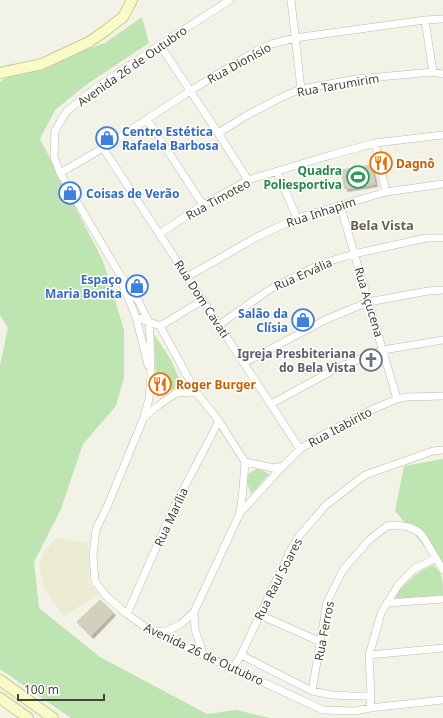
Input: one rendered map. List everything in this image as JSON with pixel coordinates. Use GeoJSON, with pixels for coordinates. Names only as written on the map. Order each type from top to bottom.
{"type":"FeatureCollection","features":[{"type":"Feature","properties":{"kind":"main road"},"geometry":{"type":"LineString","coordinates":[[0,72],[42,64],[89,42],[123,17],[132,0]]}},
{"type":"Feature","properties":{"kind":"main road"},"geometry":{"type":"LineString","coordinates":[[0,680],[53,718]]}},
{"type":"Feature","properties":{"kind":"main road"},"geometry":{"type":"LineString","coordinates":[[0,698],[28,718]]}},
{"type":"Feature","properties":{"kind":"street","name":"Avenida 26 de Outubro"},"geometry":{"type":"LineString","coordinates":[[229,0],[94,89],[66,112],[55,131],[54,157],[60,173],[119,274],[139,302],[149,322],[151,377],[149,399],[144,417],[96,529],[93,556],[95,581],[106,596],[127,614],[151,631],[323,710],[355,711],[443,700]]}},
{"type":"Feature","properties":{"kind":"street"},"geometry":{"type":"LineString","coordinates":[[291,0],[301,89]]}},
{"type":"Feature","properties":{"kind":"street","name":"Rua Dionísio"},"geometry":{"type":"LineString","coordinates":[[60,173],[103,148],[190,91],[256,51],[271,44],[295,38],[425,20],[443,19]]}},
{"type":"Feature","properties":{"kind":"street"},"geometry":{"type":"LineString","coordinates":[[425,20],[433,72]]}},
{"type":"Feature","properties":{"kind":"street"},"geometry":{"type":"LineString","coordinates":[[160,45],[248,180]]}},
{"type":"Feature","properties":{"kind":"street","name":"Rua Tarumirim"},"geometry":{"type":"LineString","coordinates":[[218,133],[251,113],[301,89],[357,79],[433,72],[443,74]]}},
{"type":"Feature","properties":{"kind":"street"},"geometry":{"type":"LineString","coordinates":[[147,119],[203,205]]}},
{"type":"Feature","properties":{"kind":"street","name":"Rua Timoteo"},"geometry":{"type":"LineString","coordinates":[[159,234],[203,205],[248,180],[375,143],[443,135]]}},
{"type":"Feature","properties":{"kind":"street"},"geometry":{"type":"LineString","coordinates":[[375,143],[386,192]]}},
{"type":"Feature","properties":{"kind":"street","name":"Rua Dom Cavati"},"geometry":{"type":"LineString","coordinates":[[103,148],[300,449]]}},
{"type":"Feature","properties":{"kind":"street"},"geometry":{"type":"LineString","coordinates":[[278,172],[296,218]]}},
{"type":"Feature","properties":{"kind":"street","name":"Rua Inhapim"},"geometry":{"type":"LineString","coordinates":[[187,277],[255,238],[296,218],[386,192],[443,184]]}},
{"type":"Feature","properties":{"kind":"street","name":"Rua Açucena"},"geometry":{"type":"LineString","coordinates":[[340,205],[398,399]]}},
{"type":"Feature","properties":{"kind":"street","name":"Rua Ervália"},"geometry":{"type":"LineString","coordinates":[[219,325],[269,290],[320,264],[354,254],[426,238],[443,238]]}},
{"type":"Feature","properties":{"kind":"street","name":"Avenida 26 de Outubro"},"geometry":{"type":"LineString","coordinates":[[119,274],[136,317],[151,377]]}},
{"type":"Feature","properties":{"kind":"street"},"geometry":{"type":"LineString","coordinates":[[244,363],[325,320],[368,302],[428,291],[443,290]]}},
{"type":"Feature","properties":{"kind":"street"},"geometry":{"type":"LineString","coordinates":[[160,326],[203,300]]}},
{"type":"Feature","properties":{"kind":"street"},"geometry":{"type":"LineString","coordinates":[[136,317],[160,326],[196,392],[219,421],[245,462],[274,468],[283,466]]}},
{"type":"Feature","properties":{"kind":"street"},"geometry":{"type":"LineString","coordinates":[[271,404],[341,366],[383,350],[443,340]]}},
{"type":"Feature","properties":{"kind":"street"},"geometry":{"type":"LineString","coordinates":[[144,417],[176,393],[196,392]]}},
{"type":"Feature","properties":{"kind":"street","name":"Rua Itabirito"},"geometry":{"type":"LineString","coordinates":[[151,631],[167,632],[182,624],[194,612],[240,513],[300,449],[332,429],[398,399],[407,397],[443,396]]}},
{"type":"Feature","properties":{"kind":"street","name":"Rua Marília"},"geometry":{"type":"LineString","coordinates":[[127,614],[173,509],[219,421]]}},
{"type":"Feature","properties":{"kind":"street","name":"Rua Raul Soares"},"geometry":{"type":"LineString","coordinates":[[233,668],[241,655],[291,549],[300,535],[326,505],[366,475],[434,451],[443,450]]}},
{"type":"Feature","properties":{"kind":"street","name":"Rua Itabirito"},"geometry":{"type":"LineString","coordinates":[[240,513],[245,462]]}},
{"type":"Feature","properties":{"kind":"street","name":"Rua Ferros"},"geometry":{"type":"LineString","coordinates":[[312,691],[327,602],[343,570],[369,540],[387,526],[396,525],[409,527],[419,532],[424,538],[443,570]]}},
{"type":"Feature","properties":{"kind":"street"},"geometry":{"type":"LineString","coordinates":[[370,708],[371,696],[369,655],[381,613],[399,584],[414,569],[436,558]]}},
{"type":"Feature","properties":{"kind":"street"},"geometry":{"type":"LineString","coordinates":[[387,603],[443,599]]}},
{"type":"Feature","properties":{"kind":"street","name":"Rua Itabirito"},"geometry":{"type":"LineString","coordinates":[[194,612],[195,630],[204,656]]}},
{"type":"Feature","properties":{"kind":"street"},"geometry":{"type":"LineString","coordinates":[[260,615],[321,642]]}},
{"type":"Feature","properties":{"kind":"street"},"geometry":{"type":"LineString","coordinates":[[369,655],[443,648]]}},
{"type":"Feature","properties":{"kind":"street"},"geometry":{"type":"LineString","coordinates":[[241,655],[312,691],[332,695],[371,696]]}},
{"type":"Feature","properties":{"kind":"shaded area"},"geometry":{"type":"Polygon","coordinates":[[[56,538],[88,543],[89,582],[98,594],[64,616],[45,590],[39,566],[44,552],[56,538]]]}},
{"type":"Feature","properties":{"kind":"green space"},"geometry":{"type":"Polygon","coordinates":[[[142,17],[149,43],[86,85],[55,110],[40,139],[103,261],[124,330],[124,378],[116,406],[83,444],[61,509],[34,562],[39,608],[100,657],[207,714],[236,710],[270,718],[71,718],[0,669],[0,365],[8,328],[0,315],[0,82],[6,77],[105,43],[142,17]]]}},
{"type":"Feature","properties":{"kind":"green space"},"geometry":{"type":"Polygon","coordinates":[[[154,334],[171,360],[182,385],[157,397],[154,334]]]}},
{"type":"Feature","properties":{"kind":"green space"},"geometry":{"type":"Polygon","coordinates":[[[443,459],[443,568],[395,511],[404,466],[443,459]]]}},
{"type":"Feature","properties":{"kind":"green space"},"geometry":{"type":"Polygon","coordinates":[[[258,468],[269,474],[251,494],[245,476],[258,468]]]}},
{"type":"Feature","properties":{"kind":"green space"},"geometry":{"type":"Polygon","coordinates":[[[433,565],[439,571],[442,578],[443,595],[403,600],[397,599],[395,595],[408,582],[417,574],[433,565]]]}},
{"type":"Feature","properties":{"kind":"building","name":"Quadra Poliesportiva"},"geometry":{"type":"Polygon","coordinates":[[[371,165],[375,184],[345,189],[341,170],[371,165]]]}},
{"type":"Feature","properties":{"kind":"building"},"geometry":{"type":"Polygon","coordinates":[[[100,600],[113,613],[91,636],[77,622],[100,600]]]}},
{"type":"Feature","properties":{"kind":"place","name":"Centro Estética Rafaela Barbosa"},"geometry":{"type":"Point","coordinates":[107,138]}},
{"type":"Feature","properties":{"kind":"place","name":"Dagnô"},"geometry":{"type":"Point","coordinates":[381,163]}},
{"type":"Feature","properties":{"kind":"place","name":"Quadra Poliesportiva"},"geometry":{"type":"Point","coordinates":[358,177]}},
{"type":"Feature","properties":{"kind":"place","name":"Coisas de Verão"},"geometry":{"type":"Point","coordinates":[70,193]}},
{"type":"Feature","properties":{"kind":"place","name":"Espaço Maria Bonita"},"geometry":{"type":"Point","coordinates":[137,286]}},
{"type":"Feature","properties":{"kind":"place","name":"Salão da Clísia"},"geometry":{"type":"Point","coordinates":[303,320]}},
{"type":"Feature","properties":{"kind":"place","name":"Igreja Presbiteriana do Bela Vista"},"geometry":{"type":"Point","coordinates":[371,360]}},
{"type":"Feature","properties":{"kind":"place","name":"Roger Burger"},"geometry":{"type":"Point","coordinates":[160,384]}},
{"type":"Feature","properties":{"kind":"district","name":"Bela Vista"},"geometry":{"type":"Point","coordinates":[382,225]}}]}
